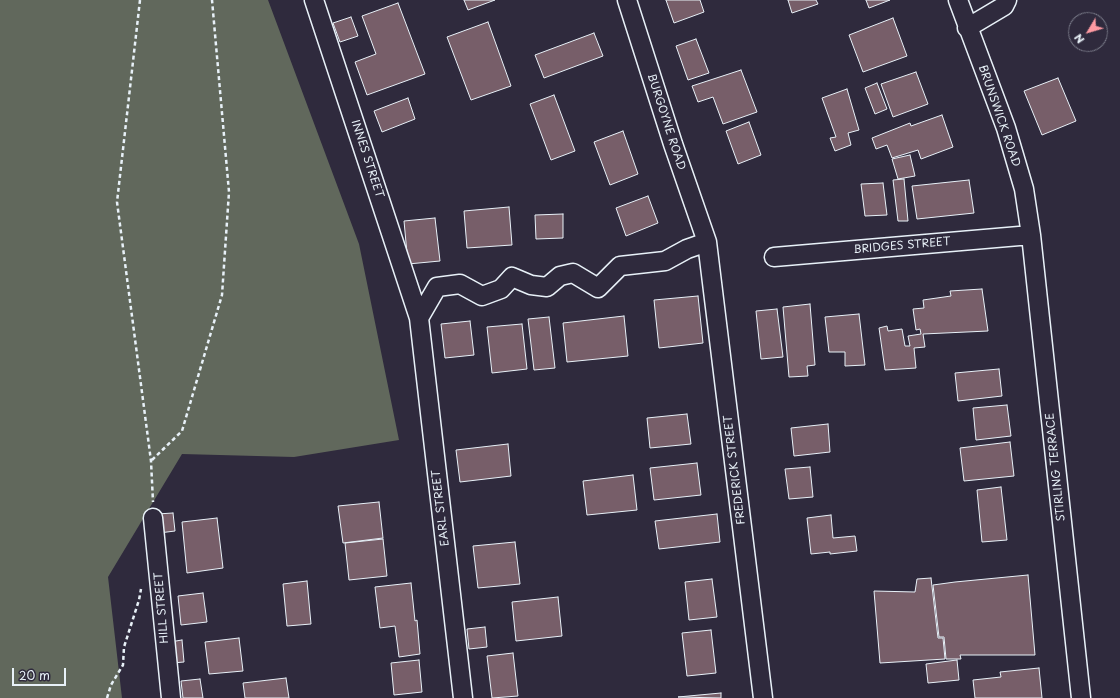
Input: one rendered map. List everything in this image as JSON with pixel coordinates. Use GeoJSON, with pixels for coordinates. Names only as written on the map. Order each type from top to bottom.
{"type":"FeatureCollection","features":[{"type":"Feature","properties":{"kind":"street","name":"INNES STREET"},"geometry":{"type":"LineString","coordinates":[[314,0],[420,318]]}},
{"type":"Feature","properties":{"kind":"street","name":"BURGOYNE ROAD"},"geometry":{"type":"LineString","coordinates":[[628,0],[673,144],[707,242]]}},
{"type":"Feature","properties":{"kind":"street","name":"BRUNSWICK ROAD"},"geometry":{"type":"LineString","coordinates":[[958,0],[967,28],[1006,128],[1024,189],[1031,235]]}},
{"type":"Feature","properties":{"kind":"street"},"geometry":{"type":"LineString","coordinates":[[967,28],[1004,6],[1006,0]]}},
{"type":"Feature","properties":{"kind":"street","name":"BRIDGES STREET"},"geometry":{"type":"LineString","coordinates":[[774,257],[1031,235]]}},
{"type":"Feature","properties":{"kind":"street","name":"STIRLING TERRACE"},"geometry":{"type":"LineString","coordinates":[[1031,235],[1081,698]]}},
{"type":"Feature","properties":{"kind":"street"},"geometry":{"type":"LineString","coordinates":[[420,318],[437,287],[460,284],[482,296],[501,289],[512,277],[531,285],[547,287],[560,276],[573,273],[598,288],[620,266],[665,261],[687,249],[707,242]]}},
{"type":"Feature","properties":{"kind":"street","name":"FREDERICK STREET"},"geometry":{"type":"LineString","coordinates":[[707,242],[763,698]]}},
{"type":"Feature","properties":{"kind":"street","name":"EARL STREET"},"geometry":{"type":"LineString","coordinates":[[420,318],[463,698]]}},
{"type":"Feature","properties":{"kind":"street","name":"HILL STREET"},"geometry":{"type":"LineString","coordinates":[[154,518],[171,698]]}},
{"type":"Feature","properties":{"kind":"path"},"geometry":{"type":"LineString","coordinates":[[140,0],[117,202],[151,461],[154,518]]}},
{"type":"Feature","properties":{"kind":"path"},"geometry":{"type":"LineString","coordinates":[[151,461],[182,431],[222,295],[229,192],[212,0]]}},
{"type":"Feature","properties":{"kind":"path"},"geometry":{"type":"LineString","coordinates":[[107,698],[111,685],[123,665],[124,647],[139,600],[142,585]]}},
{"type":"Feature","properties":{"kind":"shaded area"},"geometry":{"type":"Polygon","coordinates":[[[0,0],[268,0],[359,244],[399,440],[294,457],[182,454],[108,577],[122,698],[0,698],[0,0]]]}},
{"type":"Feature","properties":{"kind":"building"},"geometry":{"type":"Polygon","coordinates":[[[464,0],[495,0],[468,10],[464,0]]]}},
{"type":"Feature","properties":{"kind":"building"},"geometry":{"type":"Polygon","coordinates":[[[666,0],[700,0],[704,12],[674,23],[666,0]]]}},
{"type":"Feature","properties":{"kind":"building"},"geometry":{"type":"Polygon","coordinates":[[[788,0],[816,0],[818,4],[792,13],[788,0]]]}},
{"type":"Feature","properties":{"kind":"building"},"geometry":{"type":"Polygon","coordinates":[[[866,0],[890,0],[869,8],[866,0]]]}},
{"type":"Feature","properties":{"kind":"building"},"geometry":{"type":"Polygon","coordinates":[[[398,3],[425,74],[367,95],[355,62],[376,54],[362,16],[398,3]]]}},
{"type":"Feature","properties":{"kind":"building"},"geometry":{"type":"Polygon","coordinates":[[[351,17],[358,36],[340,42],[333,23],[351,17]]]}},
{"type":"Feature","properties":{"kind":"building"},"geometry":{"type":"Polygon","coordinates":[[[893,18],[907,56],[863,72],[849,35],[893,18]]]}},
{"type":"Feature","properties":{"kind":"building"},"geometry":{"type":"Polygon","coordinates":[[[488,22],[511,86],[471,100],[447,37],[488,22]]]}},
{"type":"Feature","properties":{"kind":"building"},"geometry":{"type":"Polygon","coordinates":[[[594,33],[603,56],[544,78],[535,55],[594,33]]]}},
{"type":"Feature","properties":{"kind":"building"},"geometry":{"type":"Polygon","coordinates":[[[696,39],[709,73],[688,80],[676,46],[696,39]]]}},
{"type":"Feature","properties":{"kind":"building"},"geometry":{"type":"Polygon","coordinates":[[[741,70],[757,112],[723,124],[713,97],[698,102],[692,86],[741,70]]]}},
{"type":"Feature","properties":{"kind":"building"},"geometry":{"type":"Polygon","coordinates":[[[916,72],[928,104],[893,117],[881,84],[916,72]]]}},
{"type":"Feature","properties":{"kind":"building"},"geometry":{"type":"Polygon","coordinates":[[[1058,78],[1076,121],[1042,135],[1024,91],[1058,78]]]}},
{"type":"Feature","properties":{"kind":"building"},"geometry":{"type":"Polygon","coordinates":[[[877,83],[887,109],[875,114],[865,88],[877,83]]]}},
{"type":"Feature","properties":{"kind":"building"},"geometry":{"type":"Polygon","coordinates":[[[847,89],[859,130],[848,133],[851,145],[835,151],[830,138],[836,137],[822,98],[847,89]]]}},
{"type":"Feature","properties":{"kind":"building"},"geometry":{"type":"Polygon","coordinates":[[[554,95],[575,151],[551,160],[530,104],[554,95]]]}},
{"type":"Feature","properties":{"kind":"building"},"geometry":{"type":"Polygon","coordinates":[[[408,98],[415,119],[382,132],[374,111],[408,98]]]}},
{"type":"Feature","properties":{"kind":"building"},"geometry":{"type":"Polygon","coordinates":[[[942,115],[953,147],[921,159],[918,150],[892,158],[887,145],[876,149],[872,138],[910,123],[911,126],[942,115]]]}},
{"type":"Feature","properties":{"kind":"building"},"geometry":{"type":"Polygon","coordinates":[[[749,122],[761,155],[738,164],[726,131],[749,122]]]}},
{"type":"Feature","properties":{"kind":"building"},"geometry":{"type":"Polygon","coordinates":[[[623,131],[638,174],[610,185],[594,142],[623,131]]]}},
{"type":"Feature","properties":{"kind":"building"},"geometry":{"type":"Polygon","coordinates":[[[910,155],[915,176],[898,179],[892,159],[910,155]]]}},
{"type":"Feature","properties":{"kind":"building"},"geometry":{"type":"Polygon","coordinates":[[[904,179],[908,221],[898,221],[893,180],[904,179]]]}},
{"type":"Feature","properties":{"kind":"building"},"geometry":{"type":"Polygon","coordinates":[[[969,180],[974,213],[917,219],[912,186],[969,180]]]}},
{"type":"Feature","properties":{"kind":"building"},"geometry":{"type":"Polygon","coordinates":[[[883,183],[887,215],[865,216],[861,184],[883,183]]]}},
{"type":"Feature","properties":{"kind":"building"},"geometry":{"type":"Polygon","coordinates":[[[648,196],[658,223],[626,236],[616,208],[648,196]]]}},
{"type":"Feature","properties":{"kind":"building"},"geometry":{"type":"Polygon","coordinates":[[[509,207],[512,245],[467,248],[464,211],[509,207]]]}},
{"type":"Feature","properties":{"kind":"building"},"geometry":{"type":"Polygon","coordinates":[[[563,214],[563,238],[536,239],[535,215],[563,214]]]}},
{"type":"Feature","properties":{"kind":"building"},"geometry":{"type":"Polygon","coordinates":[[[435,218],[440,261],[408,264],[404,221],[435,218]]]}},
{"type":"Feature","properties":{"kind":"building"},"geometry":{"type":"Polygon","coordinates":[[[982,289],[988,331],[923,334],[925,347],[914,348],[916,368],[885,370],[879,328],[887,326],[888,331],[902,329],[905,346],[910,346],[908,336],[921,334],[920,329],[916,330],[913,309],[924,308],[923,300],[951,296],[950,291],[982,289]]]}},
{"type":"Feature","properties":{"kind":"building"},"geometry":{"type":"Polygon","coordinates":[[[698,296],[703,343],[659,348],[654,300],[698,296]]]}},
{"type":"Feature","properties":{"kind":"building"},"geometry":{"type":"Polygon","coordinates":[[[810,304],[815,365],[807,366],[808,376],[789,377],[783,307],[810,304]]]}},
{"type":"Feature","properties":{"kind":"building"},"geometry":{"type":"Polygon","coordinates":[[[777,309],[783,357],[761,359],[756,311],[777,309]]]}},
{"type":"Feature","properties":{"kind":"building"},"geometry":{"type":"Polygon","coordinates":[[[859,314],[865,365],[845,366],[845,352],[829,352],[825,317],[859,314]]]}},
{"type":"Feature","properties":{"kind":"building"},"geometry":{"type":"Polygon","coordinates":[[[624,316],[628,356],[567,362],[563,323],[624,316]]]}},
{"type":"Feature","properties":{"kind":"building"},"geometry":{"type":"Polygon","coordinates":[[[549,317],[555,368],[534,370],[528,319],[549,317]]]}},
{"type":"Feature","properties":{"kind":"building"},"geometry":{"type":"Polygon","coordinates":[[[470,321],[474,355],[445,358],[441,324],[470,321]]]}},
{"type":"Feature","properties":{"kind":"building"},"geometry":{"type":"Polygon","coordinates":[[[522,324],[527,369],[492,373],[487,327],[522,324]]]}},
{"type":"Feature","properties":{"kind":"building"},"geometry":{"type":"Polygon","coordinates":[[[999,369],[1002,396],[958,401],[955,373],[999,369]]]}},
{"type":"Feature","properties":{"kind":"building"},"geometry":{"type":"Polygon","coordinates":[[[1007,405],[1011,436],[976,440],[973,408],[1007,405]]]}},
{"type":"Feature","properties":{"kind":"building"},"geometry":{"type":"Polygon","coordinates":[[[687,414],[691,444],[650,448],[647,418],[687,414]]]}},
{"type":"Feature","properties":{"kind":"building"},"geometry":{"type":"Polygon","coordinates":[[[828,424],[830,452],[794,456],[791,428],[828,424]]]}},
{"type":"Feature","properties":{"kind":"building"},"geometry":{"type":"Polygon","coordinates":[[[1010,442],[1014,476],[964,481],[960,448],[1010,442]]]}},
{"type":"Feature","properties":{"kind":"building"},"geometry":{"type":"Polygon","coordinates":[[[508,444],[511,476],[460,482],[456,450],[508,444]]]}},
{"type":"Feature","properties":{"kind":"building"},"geometry":{"type":"Polygon","coordinates":[[[697,463],[701,495],[654,500],[650,468],[697,463]]]}},
{"type":"Feature","properties":{"kind":"building"},"geometry":{"type":"Polygon","coordinates":[[[810,467],[813,497],[789,499],[785,469],[810,467]]]}},
{"type":"Feature","properties":{"kind":"building"},"geometry":{"type":"Polygon","coordinates":[[[633,475],[637,510],[587,515],[583,481],[633,475]]]}},
{"type":"Feature","properties":{"kind":"building"},"geometry":{"type":"Polygon","coordinates":[[[1001,487],[1007,540],[982,542],[977,490],[1001,487]]]}},
{"type":"Feature","properties":{"kind":"building"},"geometry":{"type":"Polygon","coordinates":[[[379,502],[383,538],[343,543],[338,506],[379,502]]]}},
{"type":"Feature","properties":{"kind":"building"},"geometry":{"type":"Polygon","coordinates":[[[173,513],[175,531],[159,533],[157,514],[173,513]]]}},
{"type":"Feature","properties":{"kind":"building"},"geometry":{"type":"Polygon","coordinates":[[[717,514],[720,542],[659,549],[655,521],[717,514]]]}},
{"type":"Feature","properties":{"kind":"building"},"geometry":{"type":"Polygon","coordinates":[[[831,515],[833,538],[855,536],[857,551],[830,554],[830,552],[811,554],[807,518],[831,515]]]}},
{"type":"Feature","properties":{"kind":"building"},"geometry":{"type":"Polygon","coordinates":[[[217,518],[223,568],[187,573],[182,522],[217,518]]]}},
{"type":"Feature","properties":{"kind":"building"},"geometry":{"type":"Polygon","coordinates":[[[383,539],[387,576],[349,580],[345,543],[383,539]]]}},
{"type":"Feature","properties":{"kind":"building"},"geometry":{"type":"Polygon","coordinates":[[[515,542],[520,584],[478,588],[473,546],[515,542]]]}},
{"type":"Feature","properties":{"kind":"building"},"geometry":{"type":"Polygon","coordinates":[[[1028,575],[1035,655],[960,655],[961,659],[946,659],[944,637],[939,637],[933,585],[1028,575]]]}},
{"type":"Feature","properties":{"kind":"building"},"geometry":{"type":"Polygon","coordinates":[[[931,578],[938,638],[943,638],[945,659],[880,663],[874,591],[915,592],[917,579],[931,578]]]}},
{"type":"Feature","properties":{"kind":"building"},"geometry":{"type":"Polygon","coordinates":[[[712,579],[717,617],[689,620],[685,582],[712,579]]]}},
{"type":"Feature","properties":{"kind":"building"},"geometry":{"type":"Polygon","coordinates":[[[307,581],[311,624],[287,626],[283,584],[307,581]]]}},
{"type":"Feature","properties":{"kind":"building"},"geometry":{"type":"Polygon","coordinates":[[[411,583],[415,621],[417,620],[420,654],[399,657],[395,626],[380,628],[375,587],[411,583]]]}},
{"type":"Feature","properties":{"kind":"building"},"geometry":{"type":"Polygon","coordinates":[[[203,593],[207,622],[181,625],[178,596],[203,593]]]}},
{"type":"Feature","properties":{"kind":"building"},"geometry":{"type":"Polygon","coordinates":[[[558,597],[562,636],[516,641],[512,602],[558,597]]]}},
{"type":"Feature","properties":{"kind":"building"},"geometry":{"type":"Polygon","coordinates":[[[485,627],[487,647],[469,649],[467,629],[485,627]]]}},
{"type":"Feature","properties":{"kind":"building"},"geometry":{"type":"Polygon","coordinates":[[[711,630],[716,673],[687,676],[682,633],[711,630]]]}},
{"type":"Feature","properties":{"kind":"building"},"geometry":{"type":"Polygon","coordinates":[[[239,638],[243,671],[209,674],[205,642],[239,638]]]}},
{"type":"Feature","properties":{"kind":"building"},"geometry":{"type":"Polygon","coordinates":[[[182,640],[184,662],[172,663],[170,642],[182,640]]]}},
{"type":"Feature","properties":{"kind":"building"},"geometry":{"type":"Polygon","coordinates":[[[513,653],[518,696],[492,698],[487,656],[513,653]]]}},
{"type":"Feature","properties":{"kind":"building"},"geometry":{"type":"Polygon","coordinates":[[[419,660],[422,692],[394,695],[391,663],[419,660]]]}},
{"type":"Feature","properties":{"kind":"building"},"geometry":{"type":"Polygon","coordinates":[[[957,660],[959,680],[928,683],[926,664],[957,660]]]}},
{"type":"Feature","properties":{"kind":"building"},"geometry":{"type":"Polygon","coordinates":[[[1039,668],[1042,698],[975,698],[973,680],[1001,677],[1000,672],[1039,668]]]}},
{"type":"Feature","properties":{"kind":"building"},"geometry":{"type":"Polygon","coordinates":[[[286,678],[289,698],[245,698],[243,683],[286,678]]]}},
{"type":"Feature","properties":{"kind":"building"},"geometry":{"type":"Polygon","coordinates":[[[200,679],[203,698],[183,698],[181,681],[200,679]]]}},
{"type":"Feature","properties":{"kind":"building"},"geometry":{"type":"Polygon","coordinates":[[[721,693],[721,698],[678,697],[721,693]]]}}]}
